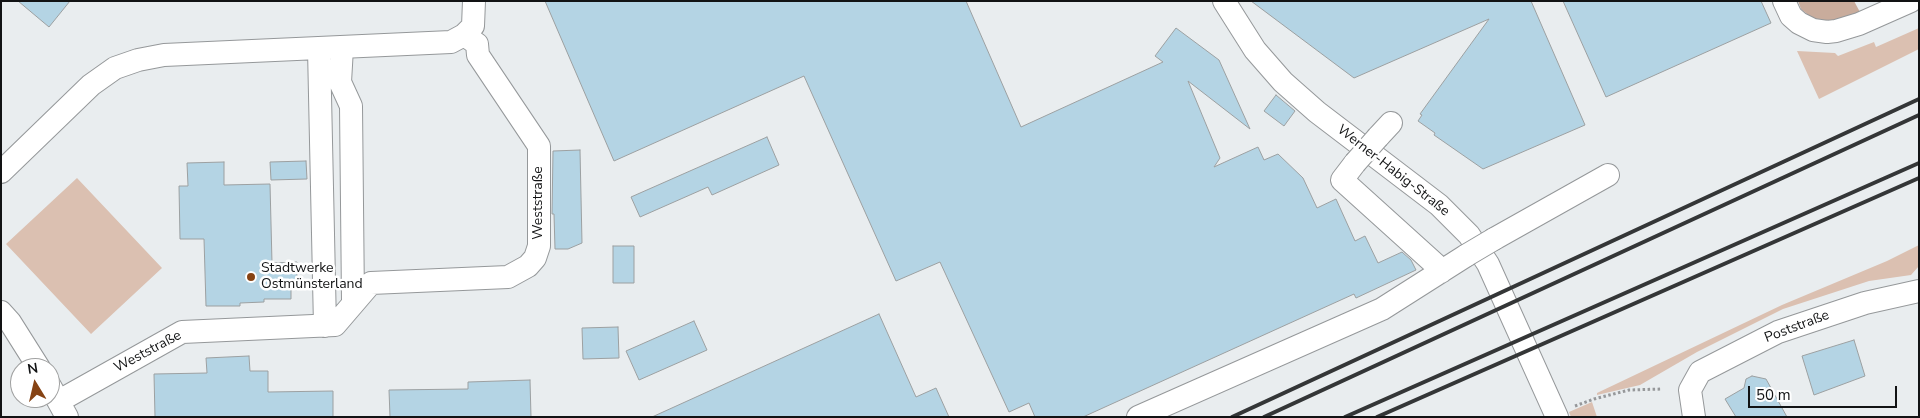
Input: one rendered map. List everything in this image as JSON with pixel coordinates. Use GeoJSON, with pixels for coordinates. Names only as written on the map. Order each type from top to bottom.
{"type":"FeatureCollection","features":[{"type":"Feature","properties":{"kind":"street","name":"Werner-Habig-Straße"},"geometry":{"type":"LineString","coordinates":[[1224,1],[1255,50],[1284,82],[1317,112],[1439,205],[1469,235],[1488,264],[1562,413]]}},
{"type":"Feature","properties":{"kind":"street"},"geometry":{"type":"LineString","coordinates":[[1784,1],[1791,16],[1799,23],[1813,30],[1827,32],[1854,26],[1911,1]]}},
{"type":"Feature","properties":{"kind":"street"},"geometry":{"type":"LineString","coordinates":[[1,172],[91,85],[115,68],[138,60],[164,55],[451,42],[464,35],[473,26],[474,7]]}},
{"type":"Feature","properties":{"kind":"street","name":"Weststraße"},"geometry":{"type":"LineString","coordinates":[[60,400],[182,332],[335,325],[371,283],[508,277],[519,272],[535,258],[540,246],[539,146],[478,55],[477,44],[464,35]]}},
{"type":"Feature","properties":{"kind":"street"},"geometry":{"type":"LineString","coordinates":[[342,48],[340,82],[351,106],[354,302]]}},
{"type":"Feature","properties":{"kind":"street"},"geometry":{"type":"LineString","coordinates":[[319,49],[325,326]]}},
{"type":"Feature","properties":{"kind":"street"},"geometry":{"type":"LineString","coordinates":[[1385,130],[1342,180],[1435,264],[1441,272]]}},
{"type":"Feature","properties":{"kind":"street"},"geometry":{"type":"LineString","coordinates":[[1138,417],[1382,309],[1467,255],[1608,175]]}},
{"type":"Feature","properties":{"kind":"street","name":"Poststraße"},"geometry":{"type":"LineString","coordinates":[[1694,417],[1690,390],[1700,372],[1778,332],[1865,303],[1919,291]]}},
{"type":"Feature","properties":{"kind":"street"},"geometry":{"type":"LineString","coordinates":[[1,312],[10,322],[33,358]]}},
{"type":"Feature","properties":{"kind":"path"},"geometry":{"type":"LineString","coordinates":[[1562,413],[1594,399],[1629,390],[1662,389]]}},
{"type":"Feature","properties":{"kind":"shaded area"},"geometry":{"type":"Polygon","coordinates":[[[1798,1],[1854,1],[1861,14],[1832,22],[1813,19],[1801,9],[1798,1]]]}},
{"type":"Feature","properties":{"kind":"shaded area"},"geometry":{"type":"Polygon","coordinates":[[[1919,28],[1919,49],[1819,99],[1797,51],[1835,53],[1838,56],[1874,42],[1876,47],[1919,28]]]}},
{"type":"Feature","properties":{"kind":"shaded area"},"geometry":{"type":"Polygon","coordinates":[[[77,178],[162,268],[91,334],[6,244],[77,178]]]}},
{"type":"Feature","properties":{"kind":"shaded area"},"geometry":{"type":"Polygon","coordinates":[[[1919,245],[1919,266],[1911,275],[1869,281],[1783,309],[1697,352],[1640,385],[1597,395],[1597,393],[1782,305],[1887,261],[1919,245]]]}},
{"type":"Feature","properties":{"kind":"shaded area"},"geometry":{"type":"Polygon","coordinates":[[[1592,402],[1597,417],[1571,417],[1569,412],[1592,402]]]}},
{"type":"Feature","properties":{"kind":"building"},"geometry":{"type":"Polygon","coordinates":[[[18,1],[70,1],[49,27],[18,1]]]}},
{"type":"Feature","properties":{"kind":"building"},"geometry":{"type":"Polygon","coordinates":[[[545,1],[966,1],[1021,127],[1163,62],[1155,56],[1176,28],[1219,60],[1250,129],[1188,81],[1220,158],[1214,167],[1258,147],[1264,160],[1278,154],[1303,178],[1317,208],[1336,199],[1355,241],[1365,236],[1378,263],[1402,252],[1411,260],[1416,270],[1356,298],[1354,294],[1083,417],[1035,417],[1029,403],[1009,412],[940,262],[896,281],[804,76],[614,161],[545,1]]]}},
{"type":"Feature","properties":{"kind":"building"},"geometry":{"type":"Polygon","coordinates":[[[1251,1],[1531,1],[1585,125],[1483,169],[1434,135],[1435,133],[1418,121],[1422,115],[1420,114],[1489,19],[1354,78],[1251,1]]]}},
{"type":"Feature","properties":{"kind":"building"},"geometry":{"type":"Polygon","coordinates":[[[1563,1],[1761,1],[1771,23],[1606,97],[1563,1]]]}},
{"type":"Feature","properties":{"kind":"building"},"geometry":{"type":"Polygon","coordinates":[[[1276,95],[1295,111],[1284,126],[1264,111],[1276,95]]]}},
{"type":"Feature","properties":{"kind":"building"},"geometry":{"type":"Polygon","coordinates":[[[767,137],[779,165],[712,195],[708,187],[640,217],[631,197],[767,137]]]}},
{"type":"Feature","properties":{"kind":"building"},"geometry":{"type":"Polygon","coordinates":[[[580,150],[582,243],[568,249],[555,249],[554,214],[552,214],[553,151],[580,150]]]}},
{"type":"Feature","properties":{"kind":"building"},"geometry":{"type":"Polygon","coordinates":[[[306,161],[307,179],[271,180],[270,162],[306,161]]]}},
{"type":"Feature","properties":{"kind":"building"},"geometry":{"type":"Polygon","coordinates":[[[224,162],[224,185],[270,184],[272,263],[297,262],[297,286],[291,287],[291,299],[264,299],[264,302],[240,303],[240,306],[206,306],[204,239],[180,239],[179,186],[188,186],[187,163],[224,162]]]}},
{"type":"Feature","properties":{"kind":"building"},"geometry":{"type":"Polygon","coordinates":[[[613,246],[634,246],[634,283],[613,283],[613,246]]]}},
{"type":"Feature","properties":{"kind":"building"},"geometry":{"type":"Polygon","coordinates":[[[879,314],[916,397],[936,388],[949,417],[652,417],[879,314]]]}},
{"type":"Feature","properties":{"kind":"building"},"geometry":{"type":"Polygon","coordinates":[[[694,321],[707,350],[639,380],[626,351],[694,321]]]}},
{"type":"Feature","properties":{"kind":"building"},"geometry":{"type":"Polygon","coordinates":[[[618,327],[619,358],[583,359],[582,328],[618,327]]]}},
{"type":"Feature","properties":{"kind":"building"},"geometry":{"type":"Polygon","coordinates":[[[1854,340],[1865,376],[1814,395],[1802,356],[1854,340]]]}},
{"type":"Feature","properties":{"kind":"building"},"geometry":{"type":"Polygon","coordinates":[[[249,356],[250,371],[268,371],[268,392],[333,391],[333,417],[155,417],[154,374],[207,373],[206,358],[249,356]]]}},
{"type":"Feature","properties":{"kind":"building"},"geometry":{"type":"Polygon","coordinates":[[[1752,376],[1766,379],[1787,417],[1736,417],[1725,399],[1744,388],[1746,379],[1752,376]]]}},
{"type":"Feature","properties":{"kind":"building"},"geometry":{"type":"Polygon","coordinates":[[[530,380],[531,417],[390,417],[389,390],[468,389],[468,382],[530,380]]]}},
{"type":"Feature","properties":{"kind":"railway"},"geometry":{"type":"LineString","coordinates":[[1232,417],[1919,99]]}},
{"type":"Feature","properties":{"kind":"railway"},"geometry":{"type":"LineString","coordinates":[[1264,417],[1919,115]]}},
{"type":"Feature","properties":{"kind":"railway"},"geometry":{"type":"LineString","coordinates":[[1345,417],[1919,163]]}},
{"type":"Feature","properties":{"kind":"railway"},"geometry":{"type":"LineString","coordinates":[[1377,417],[1919,178]]}},
{"type":"Feature","properties":{"kind":"place","name":"Stadtwerke Ostmünsterland"},"geometry":{"type":"Point","coordinates":[251,277]}}]}
